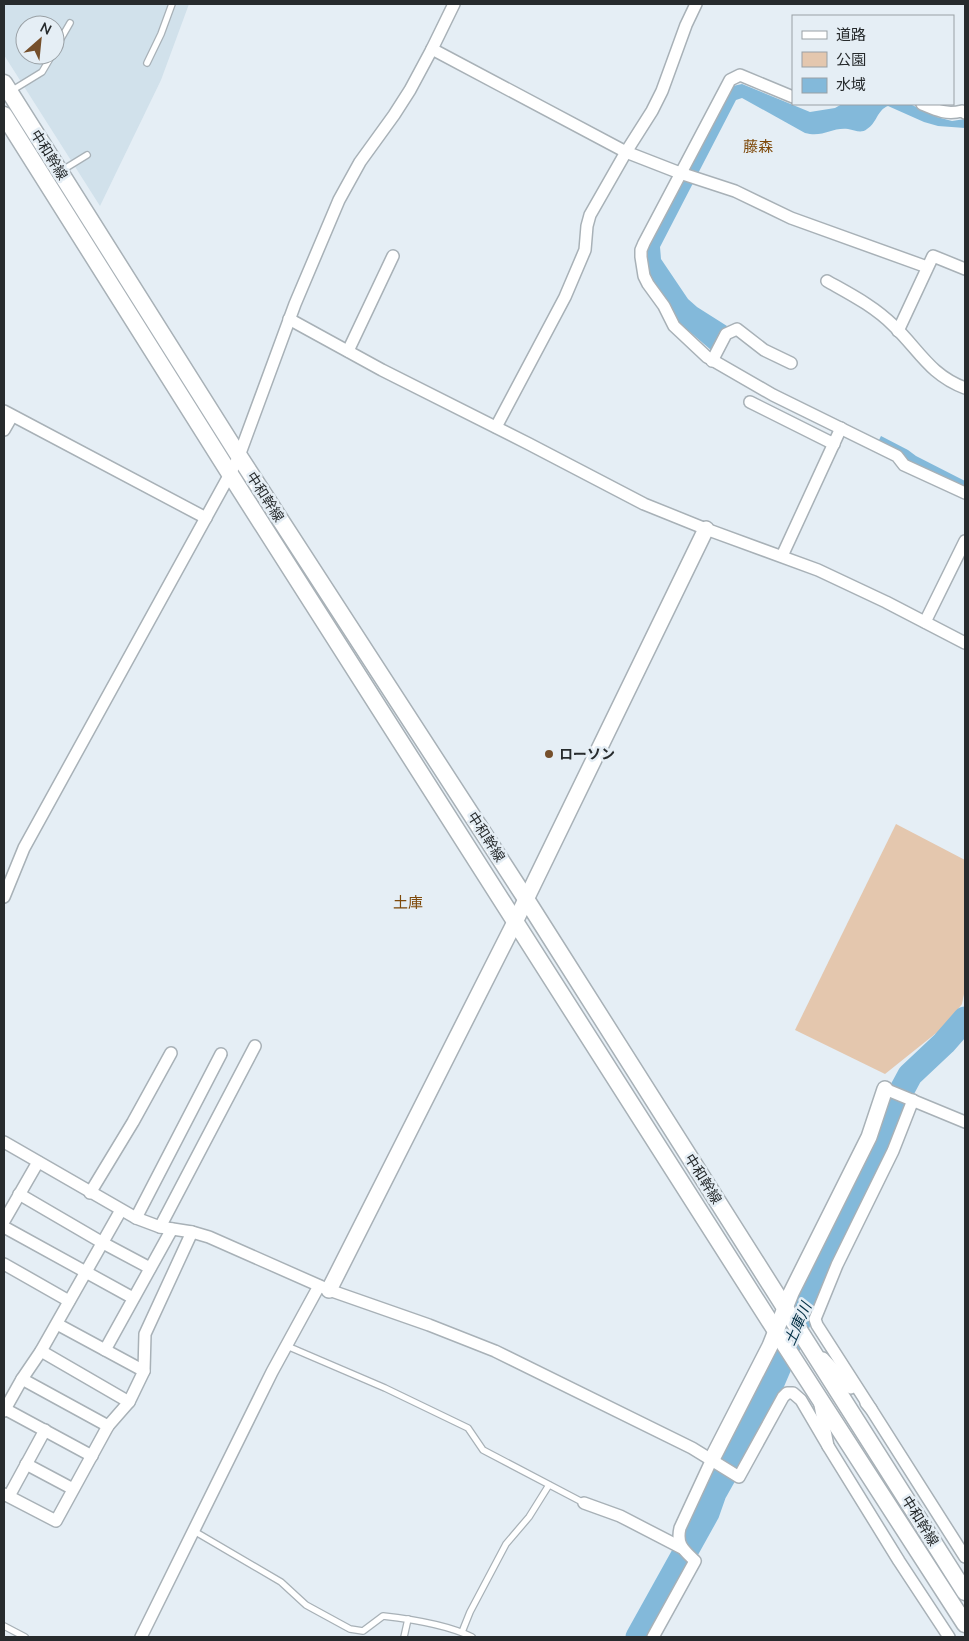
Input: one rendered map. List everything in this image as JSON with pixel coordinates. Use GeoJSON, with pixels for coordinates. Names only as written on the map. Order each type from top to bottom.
{"type":"FeatureCollection","features":[{"type":"Feature","properties":{"kind":"main road","name":"中和幹線"},"geometry":{"type":"LineString","coordinates":[[7,88],[238,456],[526,899],[965,1592]]}},
{"type":"Feature","properties":{"kind":"main road","name":"中和幹線"},"geometry":{"type":"LineString","coordinates":[[4,115],[515,922],[965,1624]]}},
{"type":"Feature","properties":{"kind":"street"},"geometry":{"type":"LineString","coordinates":[[4,897],[24,848],[230,474],[289,319],[347,185],[360,162],[402,103],[454,4]]}},
{"type":"Feature","properties":{"kind":"street"},"geometry":{"type":"LineString","coordinates":[[496,427],[565,297],[585,250],[590,215],[652,111],[662,91],[686,25],[696,4]]}},
{"type":"Feature","properties":{"kind":"street"},"geometry":{"type":"LineString","coordinates":[[432,49],[626,152],[680,173],[735,191],[792,218],[928,267]]}},
{"type":"Feature","properties":{"kind":"street"},"geometry":{"type":"LineString","coordinates":[[792,97],[740,75],[730,80],[644,243],[641,250],[644,276],[664,306],[674,326],[712,361],[774,395],[897,456],[904,465],[965,493]]}},
{"type":"Feature","properties":{"kind":"street"},"geometry":{"type":"LineString","coordinates":[[924,105],[941,112],[953,114],[964,109]]}},
{"type":"Feature","properties":{"kind":"street"},"geometry":{"type":"LineString","coordinates":[[348,351],[393,256]]}},
{"type":"Feature","properties":{"kind":"street"},"geometry":{"type":"LineString","coordinates":[[898,331],[933,256],[965,269]]}},
{"type":"Feature","properties":{"kind":"street"},"geometry":{"type":"LineString","coordinates":[[827,281],[877,311],[942,378],[965,388]]}},
{"type":"Feature","properties":{"kind":"street"},"geometry":{"type":"LineString","coordinates":[[289,319],[622,493],[706,530],[782,556],[851,585],[965,643]]}},
{"type":"Feature","properties":{"kind":"street"},"geometry":{"type":"LineString","coordinates":[[712,361],[726,334],[737,329],[764,350],[791,363]]}},
{"type":"Feature","properties":{"kind":"street"},"geometry":{"type":"LineString","coordinates":[[750,402],[834,444]]}},
{"type":"Feature","properties":{"kind":"street"},"geometry":{"type":"LineString","coordinates":[[4,430],[8,413],[206,518]]}},
{"type":"Feature","properties":{"kind":"street"},"geometry":{"type":"LineString","coordinates":[[782,556],[841,428]]}},
{"type":"Feature","properties":{"kind":"street"},"geometry":{"type":"LineString","coordinates":[[141,1637],[287,1346],[324,1288],[515,922],[706,530]]}},
{"type":"Feature","properties":{"kind":"street"},"geometry":{"type":"LineString","coordinates":[[925,622],[965,541]]}},
{"type":"Feature","properties":{"kind":"street"},"geometry":{"type":"LineString","coordinates":[[105,1350],[150,1268],[166,1228],[255,1046]]}},
{"type":"Feature","properties":{"kind":"street"},"geometry":{"type":"LineString","coordinates":[[90,1193],[133,1122],[171,1053]]}},
{"type":"Feature","properties":{"kind":"street"},"geometry":{"type":"LineString","coordinates":[[136,1218],[222,1054]]}},
{"type":"Feature","properties":{"kind":"street"},"geometry":{"type":"LineString","coordinates":[[683,1549],[678,1538],[680,1528],[712,1459],[779,1336],[787,1313],[869,1137],[885,1089],[965,1122]]}},
{"type":"Feature","properties":{"kind":"street"},"geometry":{"type":"LineString","coordinates":[[913,1100],[889,1159],[837,1265],[815,1319],[817,1325],[965,1557]]}},
{"type":"Feature","properties":{"kind":"street"},"geometry":{"type":"LineString","coordinates":[[4,1142],[136,1218],[166,1228],[209,1237],[324,1288],[430,1325],[495,1352],[625,1414],[712,1459],[739,1477],[783,1397],[787,1393],[793,1393],[801,1400],[899,1562],[949,1637]]}},
{"type":"Feature","properties":{"kind":"street"},"geometry":{"type":"LineString","coordinates":[[4,1221],[38,1162]]}},
{"type":"Feature","properties":{"kind":"street"},"geometry":{"type":"LineString","coordinates":[[19,1194],[150,1268]]}},
{"type":"Feature","properties":{"kind":"street"},"geometry":{"type":"LineString","coordinates":[[92,1456],[4,1410],[9,1389],[22,1379],[41,1351],[121,1210]]}},
{"type":"Feature","properties":{"kind":"street"},"geometry":{"type":"LineString","coordinates":[[4,1227],[133,1298]]}},
{"type":"Feature","properties":{"kind":"street"},"geometry":{"type":"LineString","coordinates":[[45,1430],[6,1495],[56,1521],[108,1426],[129,1402],[144,1371],[145,1334],[192,1232]]}},
{"type":"Feature","properties":{"kind":"street"},"geometry":{"type":"LineString","coordinates":[[4,1264],[69,1302]]}},
{"type":"Feature","properties":{"kind":"street"},"geometry":{"type":"LineString","coordinates":[[57,1324],[144,1371]]}},
{"type":"Feature","properties":{"kind":"street"},"geometry":{"type":"LineString","coordinates":[[804,1338],[871,1409]]}},
{"type":"Feature","properties":{"kind":"street"},"geometry":{"type":"LineString","coordinates":[[41,1351],[129,1402]]}},
{"type":"Feature","properties":{"kind":"street"},"geometry":{"type":"LineString","coordinates":[[22,1379],[108,1426]]}},
{"type":"Feature","properties":{"kind":"street"},"geometry":{"type":"LineString","coordinates":[[819,1399],[828,1446]]}},
{"type":"Feature","properties":{"kind":"street"},"geometry":{"type":"LineString","coordinates":[[26,1464],[73,1489]]}},
{"type":"Feature","properties":{"kind":"street"},"geometry":{"type":"LineString","coordinates":[[584,1503],[620,1516],[683,1549],[695,1561],[653,1637]]}},
{"type":"Feature","properties":{"kind":"lane"},"geometry":{"type":"LineString","coordinates":[[146,64],[161,34],[172,4]]}},
{"type":"Feature","properties":{"kind":"lane"},"geometry":{"type":"LineString","coordinates":[[65,31],[70,22]]}},
{"type":"Feature","properties":{"kind":"lane"},"geometry":{"type":"LineString","coordinates":[[7,88],[42,72],[46,65]]}},
{"type":"Feature","properties":{"kind":"lane"},"geometry":{"type":"LineString","coordinates":[[59,172],[87,155]]}},
{"type":"Feature","properties":{"kind":"lane"},"geometry":{"type":"LineString","coordinates":[[287,1346],[385,1388],[468,1428],[484,1450],[584,1503]]}},
{"type":"Feature","properties":{"kind":"lane"},"geometry":{"type":"LineString","coordinates":[[462,1632],[470,1612],[506,1544],[529,1517],[549,1484]]}},
{"type":"Feature","properties":{"kind":"lane"},"geometry":{"type":"LineString","coordinates":[[194,1531],[281,1582],[306,1605],[350,1629],[363,1631],[383,1616],[408,1619],[462,1632],[472,1637]]}},
{"type":"Feature","properties":{"kind":"lane"},"geometry":{"type":"LineString","coordinates":[[404,1637],[408,1619]]}},
{"type":"Feature","properties":{"kind":"lane"},"geometry":{"type":"LineString","coordinates":[[4,1626],[25,1637]]}},
{"type":"Feature","properties":{"kind":"shaded area"},"geometry":{"type":"Polygon","coordinates":[[[4,4],[189,4],[161,80],[100,206],[4,55],[4,4]]]}},
{"type":"Feature","properties":{"kind":"green space"},"geometry":{"type":"Polygon","coordinates":[[[896,824],[965,860],[965,989],[962,1004],[945,1026],[885,1074],[795,1030],[896,824]]]}},
{"type":"Feature","properties":{"kind":"water"},"geometry":{"type":"Polygon","coordinates":[[[742,84],[810,112],[835,108],[840,105],[912,105],[937,117],[952,121],[965,119],[965,128],[938,126],[924,122],[888,106],[881,110],[873,123],[865,130],[837,129],[811,134],[805,133],[742,98],[736,100],[660,247],[661,259],[688,299],[727,326],[716,347],[711,350],[690,332],[676,324],[648,275],[647,250],[733,86],[742,84]]]}},
{"type":"Feature","properties":{"kind":"water"},"geometry":{"type":"Polygon","coordinates":[[[881,436],[965,481],[965,490],[908,462],[878,442],[881,436]]]}},
{"type":"Feature","properties":{"kind":"waterway","name":"土庫川"},"geometry":{"type":"LineString","coordinates":[[638,1637],[707,1513],[714,1493],[759,1413],[896,1101],[910,1075],[944,1043],[965,1019]]}},
{"type":"Feature","properties":{"kind":"place","name":"ローソン"},"geometry":{"type":"Point","coordinates":[549,754]}},
{"type":"Feature","properties":{"kind":"district","name":"藤森"},"geometry":{"type":"Point","coordinates":[758,147]}},
{"type":"Feature","properties":{"kind":"district","name":"土庫"},"geometry":{"type":"Point","coordinates":[408,903]}}]}
